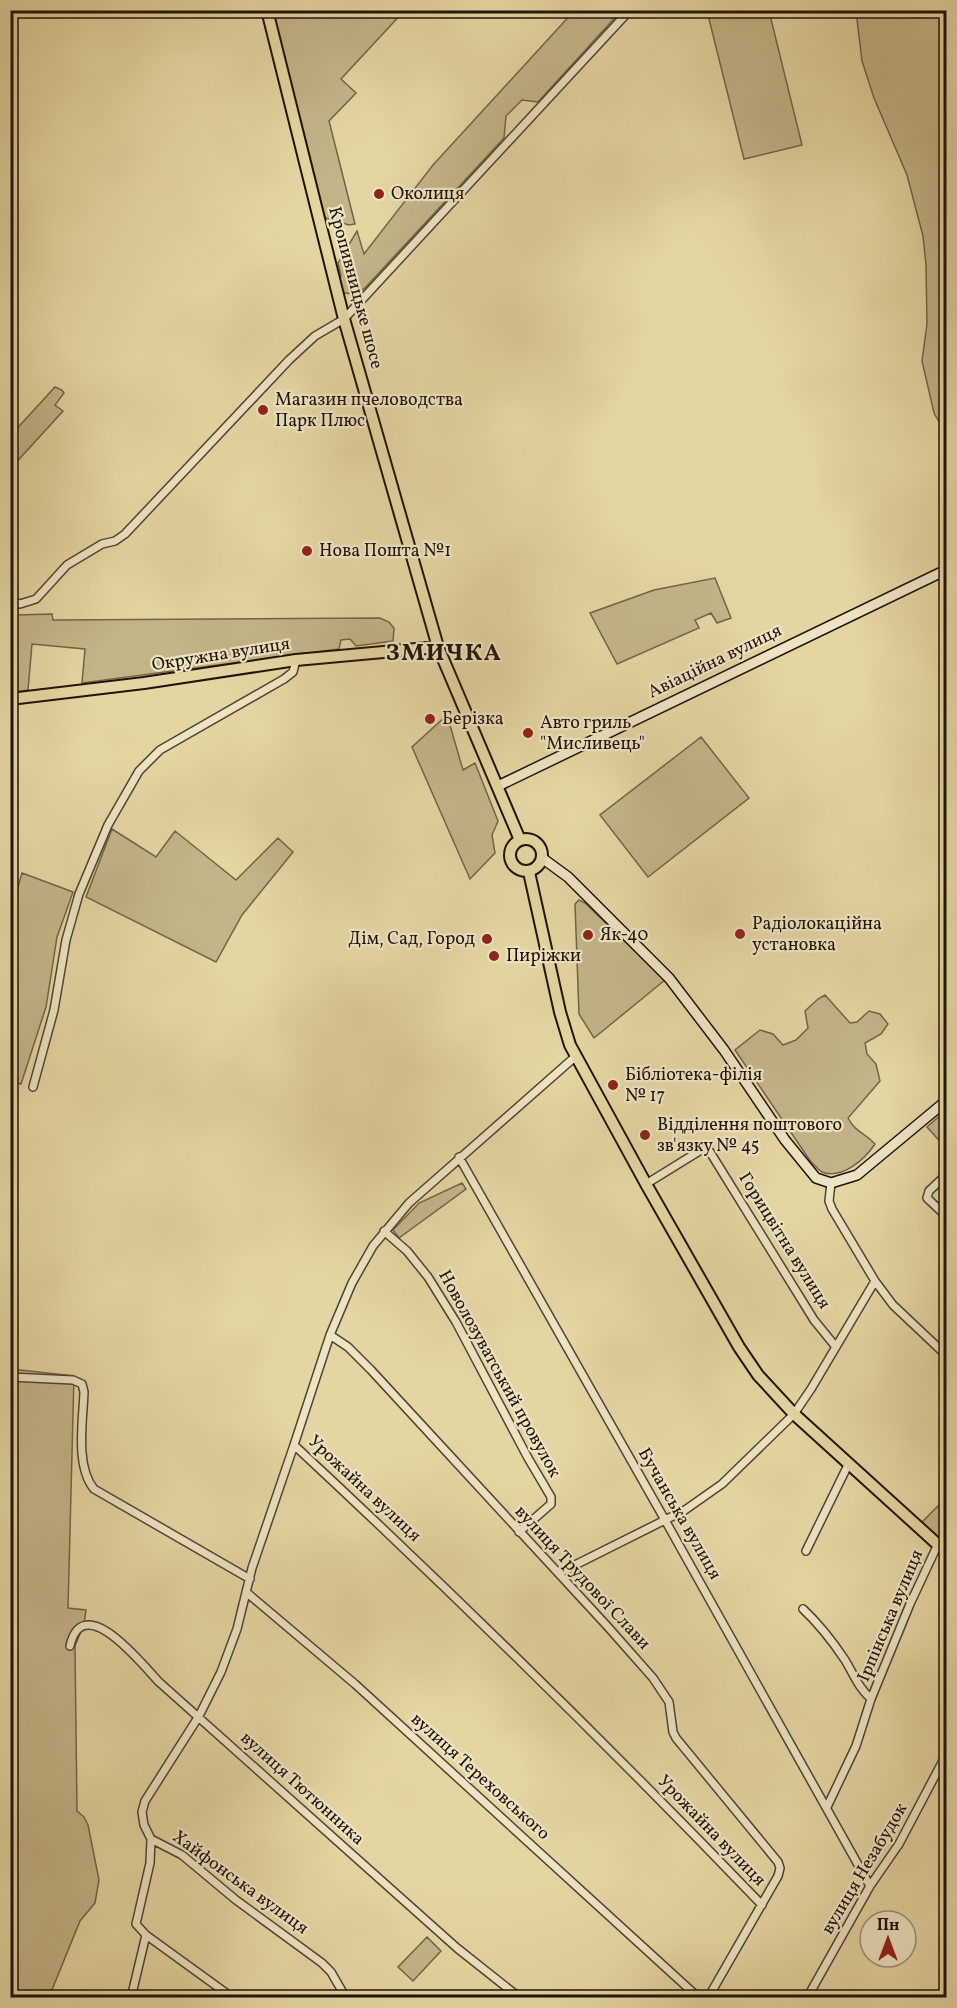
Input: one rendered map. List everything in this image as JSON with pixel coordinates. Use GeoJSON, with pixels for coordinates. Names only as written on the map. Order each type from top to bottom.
{"type":"FeatureCollection","features":[{"type":"Feature","properties":{"kind":"main road","name":"Кропивницьке шосе"},"geometry":{"type":"LineString","coordinates":[[267,10],[344,319],[438,647],[520,840]]}},
{"type":"Feature","properties":{"kind":"main road","name":"Авіаційна вулиця"},"geometry":{"type":"LineString","coordinates":[[498,786],[946,570]]}},
{"type":"Feature","properties":{"kind":"main road","name":"Окружна вулиця"},"geometry":{"type":"LineString","coordinates":[[10,699],[144,683],[296,660],[438,647]]}},
{"type":"Feature","properties":{"kind":"main road"},"geometry":{"type":"LineString","coordinates":[[529,839],[537,843],[542,858],[537,867],[529,872],[521,871],[514,867],[509,852],[513,844],[529,839]]}},
{"type":"Feature","properties":{"kind":"main road"},"geometry":{"type":"LineString","coordinates":[[542,858],[568,877],[669,978],[816,1178],[831,1183],[857,1175],[946,1103]]}},
{"type":"Feature","properties":{"kind":"main road"},"geometry":{"type":"LineString","coordinates":[[529,872],[560,1012],[576,1056],[646,1184],[747,1359],[794,1414],[942,1548]]}},
{"type":"Feature","properties":{"kind":"street"},"geometry":{"type":"LineString","coordinates":[[10,600],[20,604],[36,599],[67,565],[102,544],[115,541],[125,534],[289,360],[315,336],[344,319],[630,10]]}},
{"type":"Feature","properties":{"kind":"street"},"geometry":{"type":"LineString","coordinates":[[33,1087],[54,1010],[66,940],[79,894],[108,825],[140,771],[167,745],[284,679],[293,672],[296,660]]}},
{"type":"Feature","properties":{"kind":"street","name":"Урожайна вулиця"},"geometry":{"type":"LineString","coordinates":[[576,1056],[459,1157],[409,1203],[384,1231],[362,1263],[330,1335],[294,1445],[423,1565],[590,1729],[762,1905]]}},
{"type":"Feature","properties":{"kind":"street","name":"Горицвітна вулиця"},"geometry":{"type":"LineString","coordinates":[[646,1184],[701,1150],[710,1152],[814,1320],[836,1347]]}},
{"type":"Feature","properties":{"kind":"street","name":"Бучанська вулиця"},"geometry":{"type":"LineString","coordinates":[[459,1157],[870,1886]]}},
{"type":"Feature","properties":{"kind":"street"},"geometry":{"type":"LineString","coordinates":[[946,1175],[929,1191],[927,1198],[946,1216]]}},
{"type":"Feature","properties":{"kind":"street"},"geometry":{"type":"LineString","coordinates":[[831,1183],[832,1209],[874,1281],[897,1310],[946,1355]]}},
{"type":"Feature","properties":{"kind":"street","name":"Новолозуватський провулок"},"geometry":{"type":"LineString","coordinates":[[384,1231],[407,1251],[428,1276],[456,1322],[551,1497],[550,1504],[519,1532]]}},
{"type":"Feature","properties":{"kind":"street"},"geometry":{"type":"LineString","coordinates":[[558,1573],[685,1510],[722,1485],[794,1414],[874,1281]]}},
{"type":"Feature","properties":{"kind":"street","name":"вулиця Трудової Слави"},"geometry":{"type":"LineString","coordinates":[[330,1335],[358,1356],[661,1688],[671,1708],[672,1725],[676,1738],[779,1865],[778,1876],[762,1905]]}},
{"type":"Feature","properties":{"kind":"street"},"geometry":{"type":"LineString","coordinates":[[10,1377],[73,1380],[82,1384],[84,1392],[83,1466],[88,1481],[102,1495],[250,1579]]}},
{"type":"Feature","properties":{"kind":"street"},"geometry":{"type":"LineString","coordinates":[[246,1592],[294,1445]]}},
{"type":"Feature","properties":{"kind":"street"},"geometry":{"type":"LineString","coordinates":[[806,1551],[849,1463]]}},
{"type":"Feature","properties":{"kind":"street","name":"Ірпінська вулиця"},"geometry":{"type":"LineString","coordinates":[[827,1807],[856,1746],[871,1699],[913,1596],[942,1548]]}},
{"type":"Feature","properties":{"kind":"street","name":"Хайфонська вулиця"},"geometry":{"type":"LineString","coordinates":[[246,1592],[228,1654],[199,1716],[145,1801],[142,1819],[151,1839],[182,1855],[253,1913],[312,1955],[331,1972],[346,1998]]}},
{"type":"Feature","properties":{"kind":"street","name":"вулиця Тереховського"},"geometry":{"type":"LineString","coordinates":[[246,1592],[371,1699],[699,1998]]}},
{"type":"Feature","properties":{"kind":"street","name":"Ірпінська вулиця"},"geometry":{"type":"LineString","coordinates":[[803,1609],[822,1629],[845,1660],[860,1689],[871,1699]]}},
{"type":"Feature","properties":{"kind":"street","name":"вулиця Тютюнника"},"geometry":{"type":"LineString","coordinates":[[70,1646],[74,1635],[84,1626],[90,1624],[101,1628],[457,1948],[520,1998]]}},
{"type":"Feature","properties":{"kind":"street","name":"вулиця Незабудок"},"geometry":{"type":"LineString","coordinates":[[807,1998],[870,1886],[899,1844],[946,1755]]}},
{"type":"Feature","properties":{"kind":"street"},"geometry":{"type":"LineString","coordinates":[[151,1839],[150,1863],[136,1922],[138,1928],[233,1998]]}},
{"type":"Feature","properties":{"kind":"street"},"geometry":{"type":"LineString","coordinates":[[708,1998],[762,1905]]}},
{"type":"Feature","properties":{"kind":"street"},"geometry":{"type":"LineString","coordinates":[[131,1998],[146,1935]]}},
{"type":"Feature","properties":{"kind":"shaded area"},"geometry":{"type":"Polygon","coordinates":[[[267,11],[404,11],[341,79],[356,93],[329,121],[355,224],[349,225],[325,218],[303,129],[297,130],[267,11]]]}},
{"type":"Feature","properties":{"kind":"shaded area"},"geometry":{"type":"Polygon","coordinates":[[[574,11],[621,11],[538,102],[522,100],[506,116],[504,138],[364,289],[354,294],[344,293],[339,280],[341,276],[338,263],[357,231],[364,254],[433,165],[574,11]]]}},
{"type":"Feature","properties":{"kind":"shaded area"},"geometry":{"type":"Polygon","coordinates":[[[707,11],[769,11],[802,145],[744,159],[707,11]]]}},
{"type":"Feature","properties":{"kind":"shaded area"},"geometry":{"type":"Polygon","coordinates":[[[856,11],[946,11],[946,426],[938,420],[934,413],[922,361],[927,324],[923,236],[907,175],[874,98],[862,61],[856,11]]]}},
{"type":"Feature","properties":{"kind":"shaded area"},"geometry":{"type":"Polygon","coordinates":[[[55,387],[64,393],[55,405],[63,411],[11,468],[11,435],[55,387]]]}},
{"type":"Feature","properties":{"kind":"shaded area"},"geometry":{"type":"Polygon","coordinates":[[[715,578],[731,618],[717,623],[711,613],[695,620],[699,628],[617,664],[590,613],[654,590],[715,578]]]}},
{"type":"Feature","properties":{"kind":"shaded area"},"geometry":{"type":"Polygon","coordinates":[[[10,612],[16,615],[52,614],[53,620],[380,618],[389,622],[394,628],[393,641],[356,646],[350,639],[341,640],[339,649],[82,683],[85,649],[32,644],[28,690],[11,693],[10,612]]]}},
{"type":"Feature","properties":{"kind":"shaded area"},"geometry":{"type":"Polygon","coordinates":[[[447,715],[463,770],[475,763],[498,821],[492,835],[495,853],[470,879],[412,747],[447,715]]]}},
{"type":"Feature","properties":{"kind":"shaded area"},"geometry":{"type":"Polygon","coordinates":[[[701,737],[749,798],[648,877],[600,815],[701,737]]]}},
{"type":"Feature","properties":{"kind":"shaded area"},"geometry":{"type":"Polygon","coordinates":[[[112,829],[156,857],[175,831],[236,880],[278,838],[293,852],[242,915],[216,962],[86,897],[112,829]]]}},
{"type":"Feature","properties":{"kind":"shaded area"},"geometry":{"type":"Polygon","coordinates":[[[22,873],[73,892],[57,937],[46,1007],[21,1084],[11,1081],[11,911],[22,873]]]}},
{"type":"Feature","properties":{"kind":"shaded area"},"geometry":{"type":"Polygon","coordinates":[[[579,900],[585,903],[665,980],[594,1038],[579,1014],[575,904],[579,900]]]}},
{"type":"Feature","properties":{"kind":"shaded area"},"geometry":{"type":"Polygon","coordinates":[[[825,995],[850,1023],[857,1022],[869,1011],[880,1014],[888,1024],[881,1034],[865,1043],[867,1054],[876,1064],[880,1081],[848,1118],[854,1127],[875,1144],[852,1167],[830,1174],[821,1171],[811,1162],[735,1050],[760,1030],[773,1034],[783,1045],[796,1040],[808,1028],[805,1011],[825,995]]]}},
{"type":"Feature","properties":{"kind":"shaded area"},"geometry":{"type":"Polygon","coordinates":[[[944,1112],[946,1115],[946,1148],[927,1127],[944,1112]]]}},
{"type":"Feature","properties":{"kind":"shaded area"},"geometry":{"type":"Polygon","coordinates":[[[462,1183],[466,1189],[399,1238],[393,1230],[419,1203],[462,1183]]]}},
{"type":"Feature","properties":{"kind":"shaded area"},"geometry":{"type":"Polygon","coordinates":[[[11,1369],[74,1376],[68,1608],[86,1610],[84,1624],[75,1646],[77,1811],[88,1825],[99,1880],[95,1903],[80,1921],[49,1997],[11,1998],[11,1369]]]}},
{"type":"Feature","properties":{"kind":"shaded area"},"geometry":{"type":"Polygon","coordinates":[[[946,1498],[946,1552],[918,1526],[946,1498]]]}},
{"type":"Feature","properties":{"kind":"shaded area"},"geometry":{"type":"Polygon","coordinates":[[[427,1937],[441,1951],[413,1981],[398,1967],[427,1937]]]}},
{"type":"Feature","properties":{"kind":"place","name":"Околиця"},"geometry":{"type":"Point","coordinates":[379,194]}},
{"type":"Feature","properties":{"kind":"place","name":"Магазин пчеловодства Парк Плюс"},"geometry":{"type":"Point","coordinates":[263,410]}},
{"type":"Feature","properties":{"kind":"place","name":"Нова Пошта №1"},"geometry":{"type":"Point","coordinates":[307,551]}},
{"type":"Feature","properties":{"kind":"place","name":"Берізка"},"geometry":{"type":"Point","coordinates":[430,719]}},
{"type":"Feature","properties":{"kind":"place","name":"Авто гриль \"Мисливець\""},"geometry":{"type":"Point","coordinates":[528,733]}},
{"type":"Feature","properties":{"kind":"place","name":"Радіолокаційна установка"},"geometry":{"type":"Point","coordinates":[740,934]}},
{"type":"Feature","properties":{"kind":"place","name":"Як-40"},"geometry":{"type":"Point","coordinates":[588,935]}},
{"type":"Feature","properties":{"kind":"place","name":"Дім, Сад, Город"},"geometry":{"type":"Point","coordinates":[487,939]}},
{"type":"Feature","properties":{"kind":"place","name":"Пиріжки"},"geometry":{"type":"Point","coordinates":[494,956]}},
{"type":"Feature","properties":{"kind":"place","name":"Бібліотека-філія № 17"},"geometry":{"type":"Point","coordinates":[613,1085]}},
{"type":"Feature","properties":{"kind":"place","name":"Відділення поштового зв'язку № 45"},"geometry":{"type":"Point","coordinates":[645,1135]}},
{"type":"Feature","properties":{"kind":"district","name":"ЗМИЧКА"},"geometry":{"type":"Point","coordinates":[444,654]}}]}
